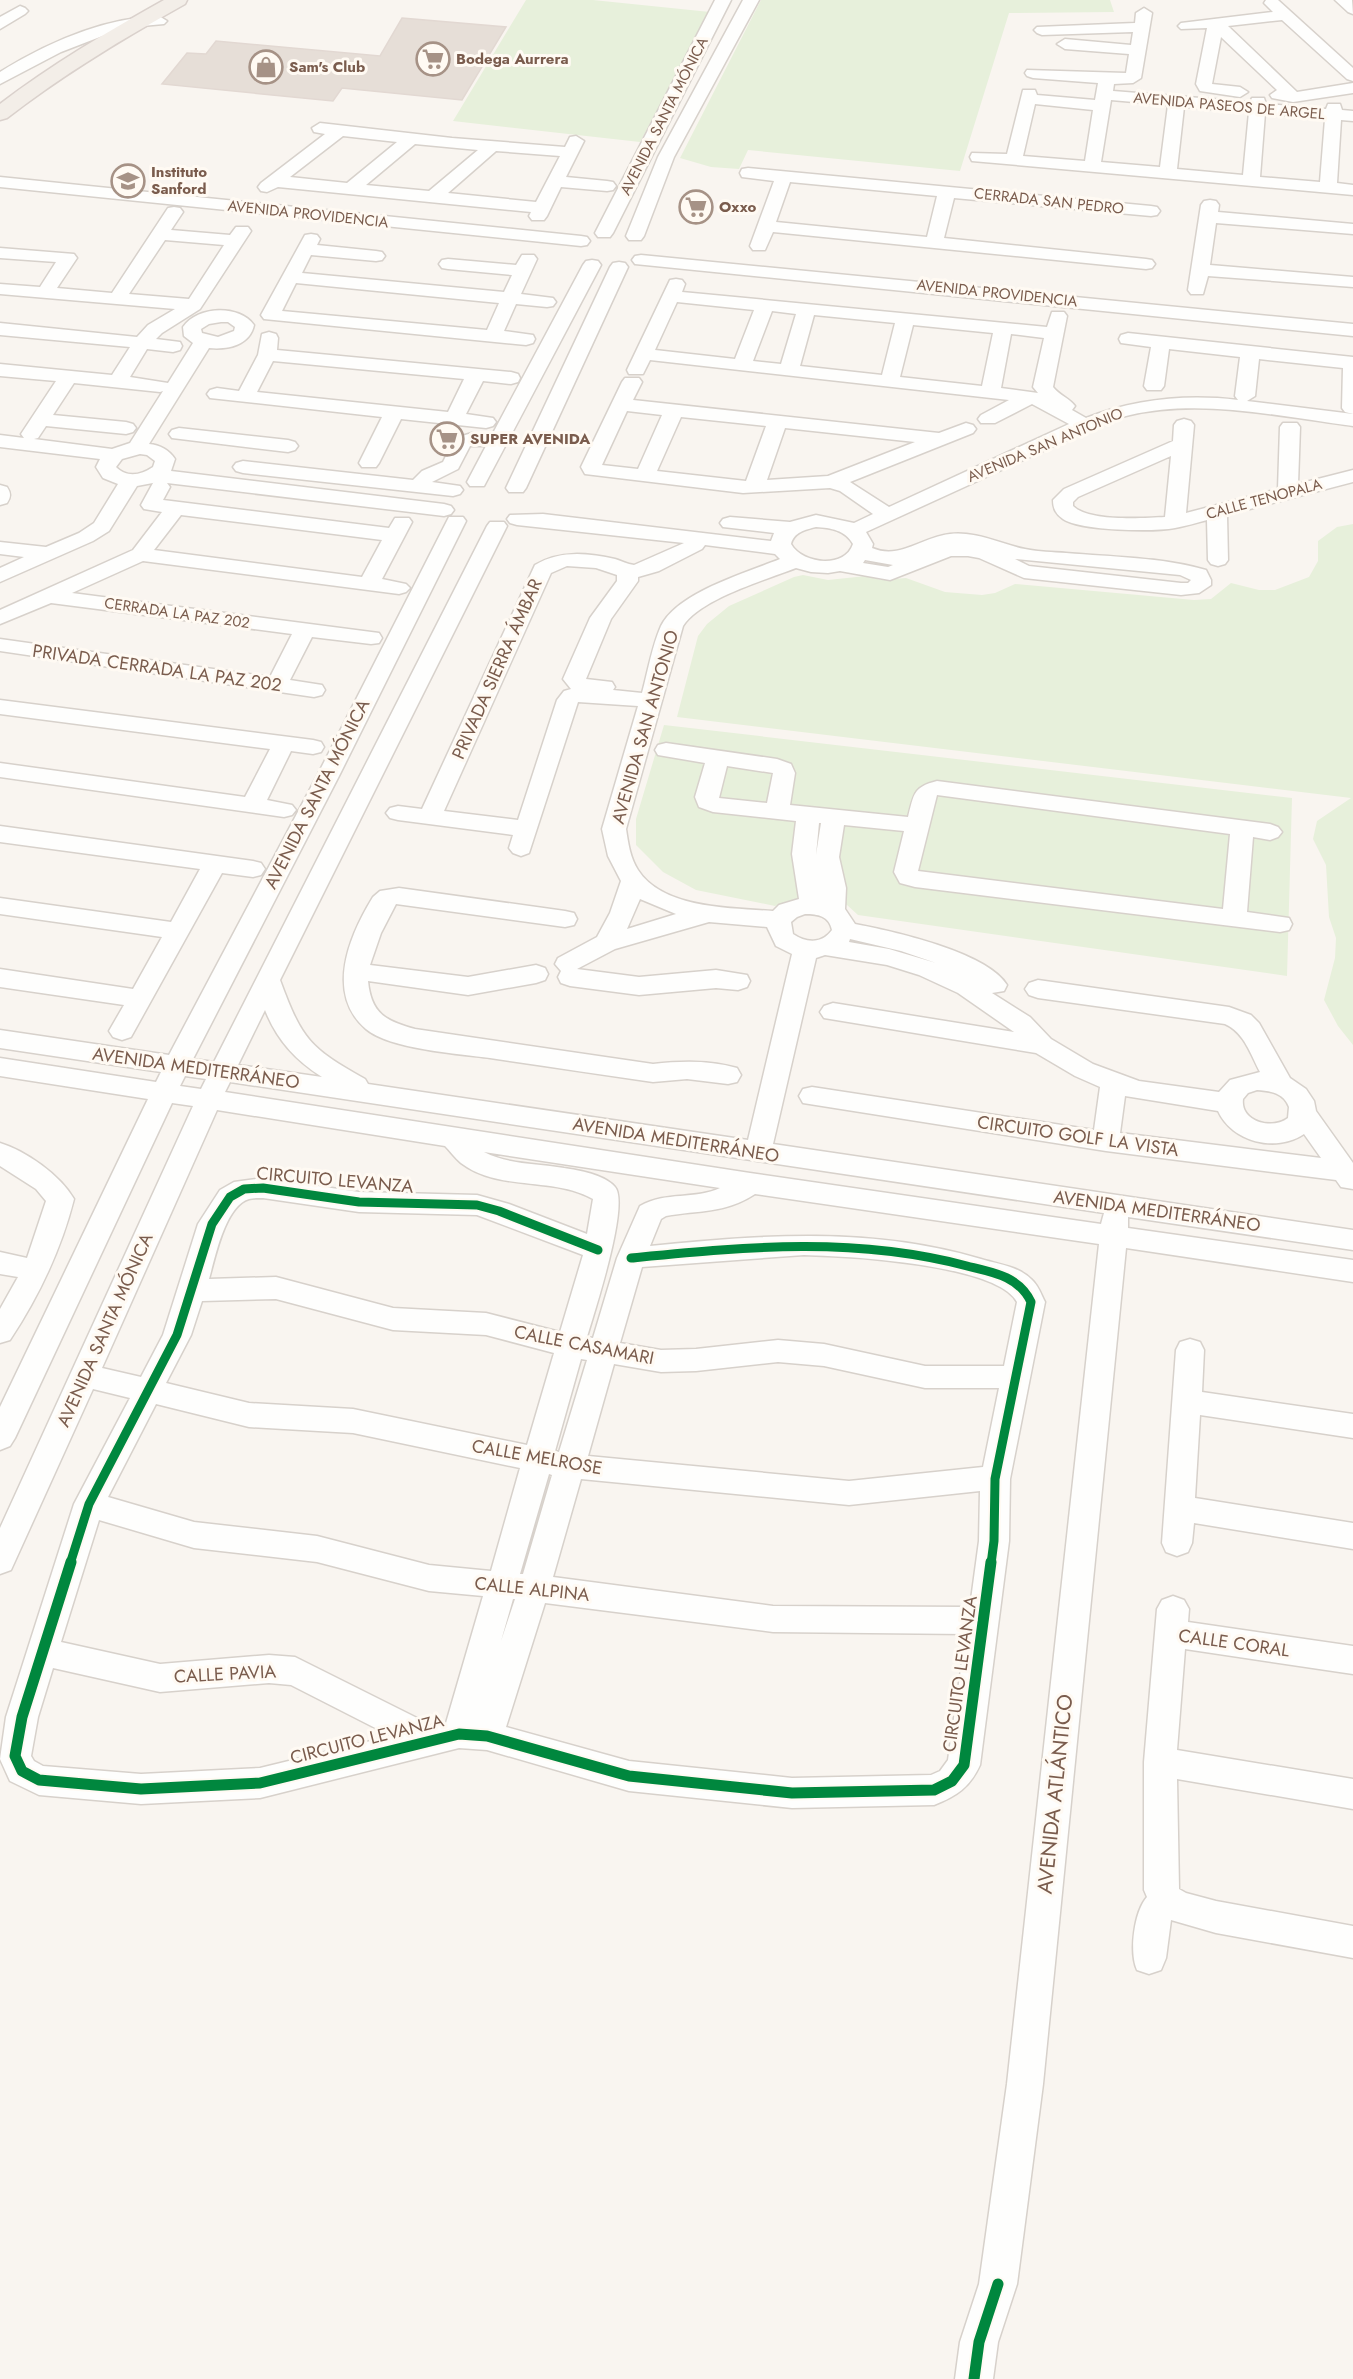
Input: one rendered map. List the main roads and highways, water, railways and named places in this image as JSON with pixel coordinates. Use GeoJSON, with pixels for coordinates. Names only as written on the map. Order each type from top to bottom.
{"type":"FeatureCollection","features":[{"type":"Feature","properties":{"kind":"main road"},"geometry":{"type":"LineString","coordinates":[[151,21],[178,0]]}},
{"type":"Feature","properties":{"kind":"main road"},"geometry":{"type":"LineString","coordinates":[[0,114],[22,98],[151,21],[198,0]]}},
{"type":"Feature","properties":{"kind":"place","name":"Bodega Aurrera"},"geometry":{"type":"Point","coordinates":[433,59]}},
{"type":"Feature","properties":{"kind":"place","name":"Sam's Club"},"geometry":{"type":"Point","coordinates":[266,67]}},
{"type":"Feature","properties":{"kind":"place","name":"Instituto Sanford"},"geometry":{"type":"Point","coordinates":[128,181]}},
{"type":"Feature","properties":{"kind":"place","name":"Oxxo"},"geometry":{"type":"Point","coordinates":[696,207]}},
{"type":"Feature","properties":{"kind":"place","name":"SUPER AVENIDA"},"geometry":{"type":"Point","coordinates":[447,439]}}]}
